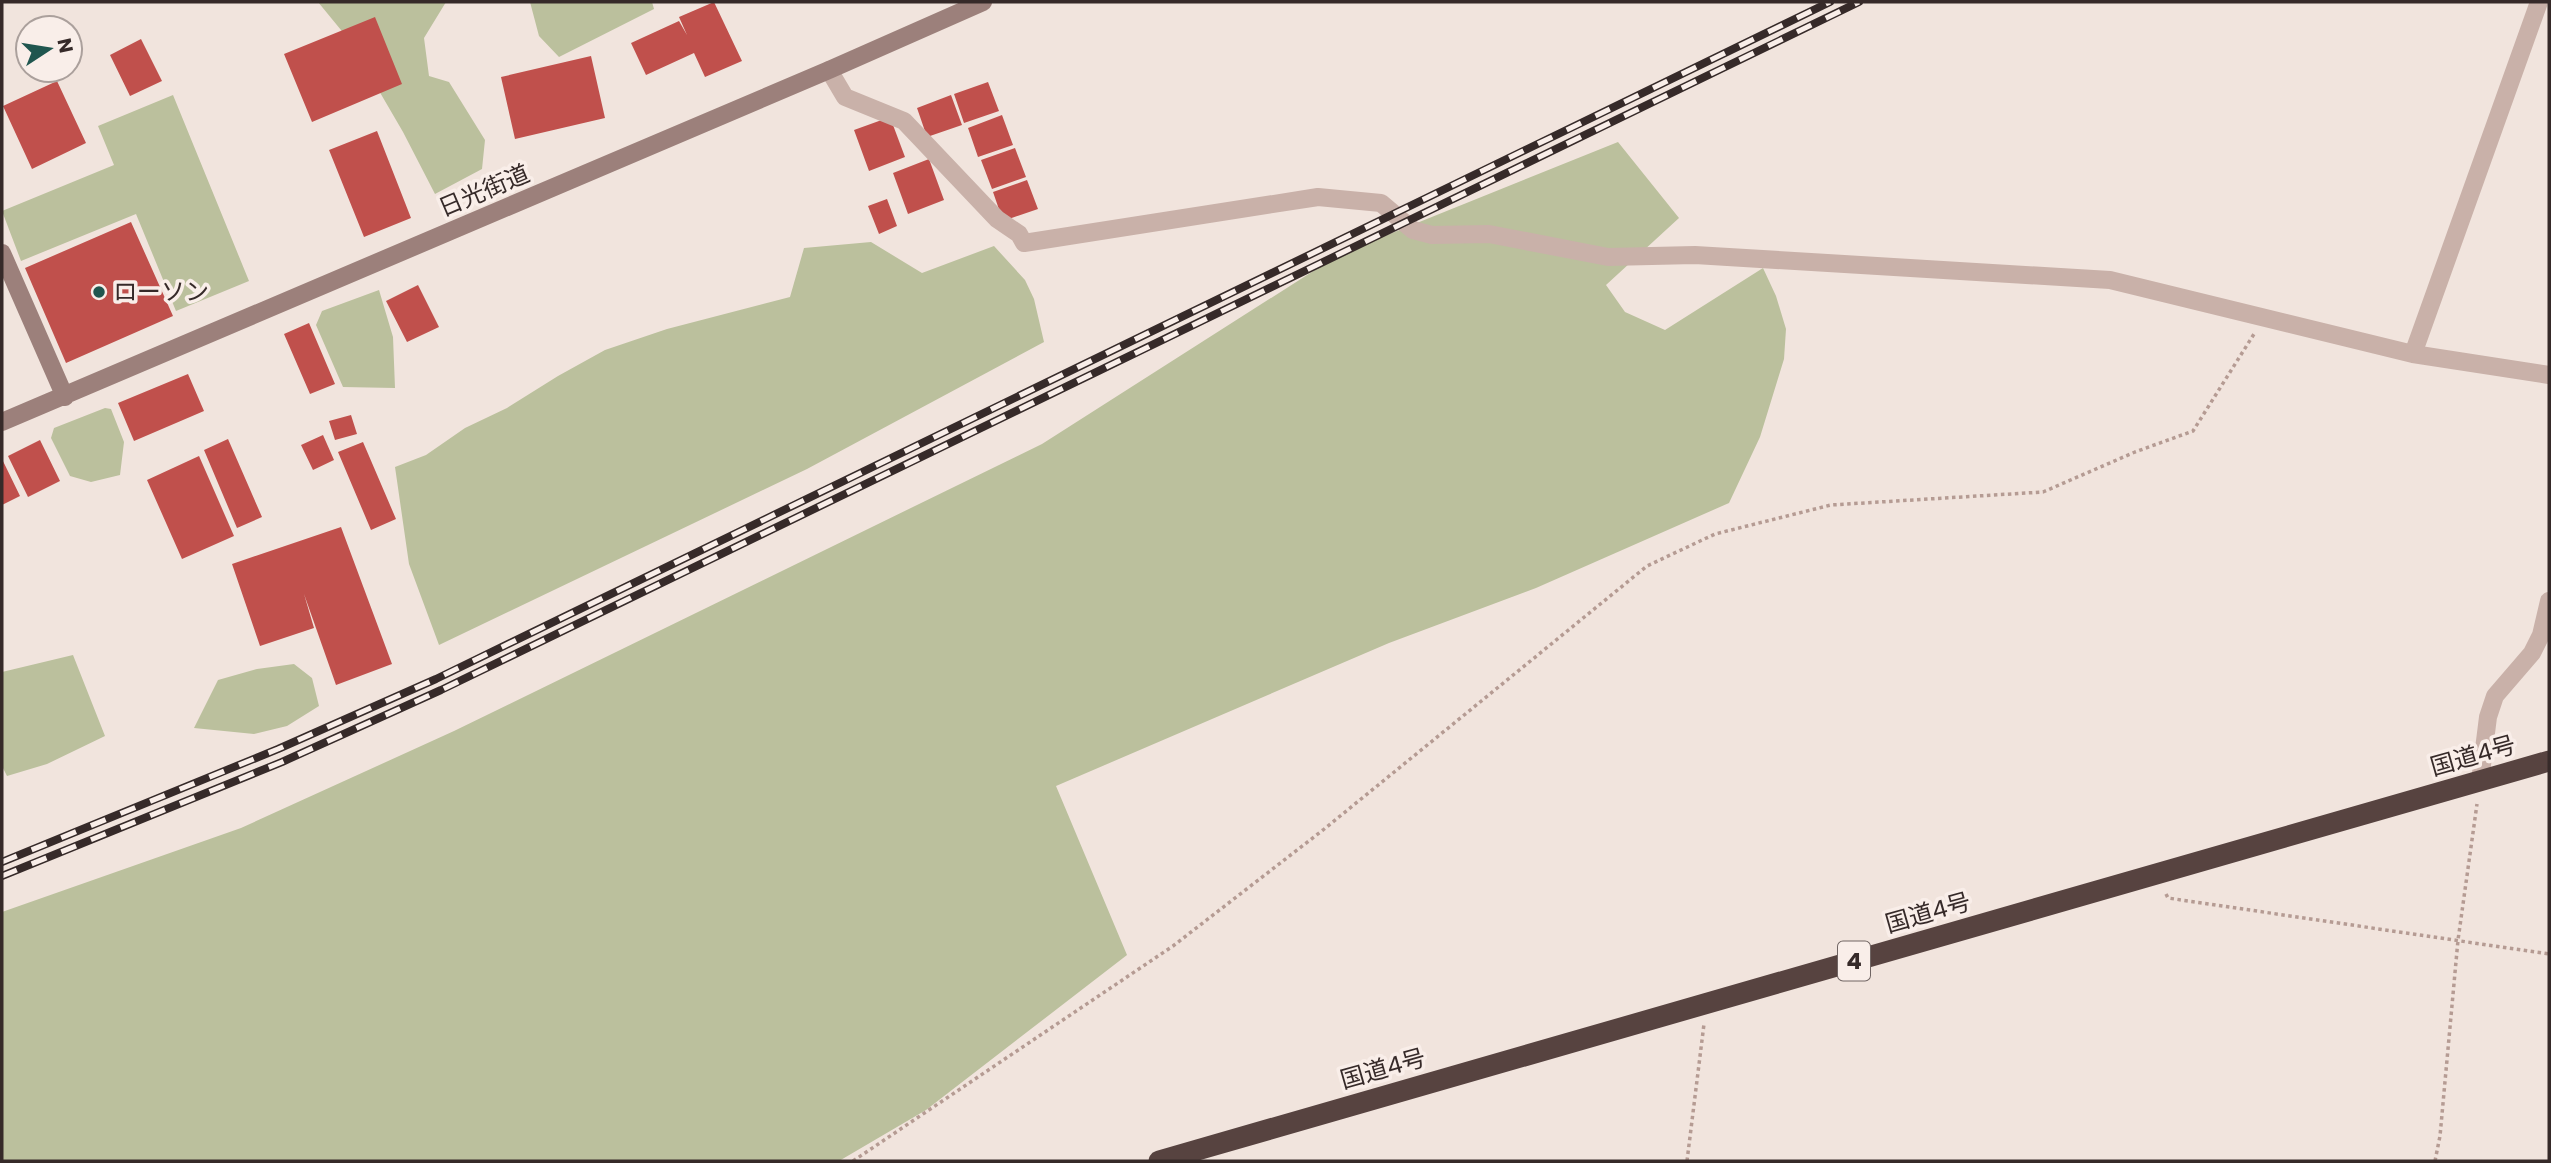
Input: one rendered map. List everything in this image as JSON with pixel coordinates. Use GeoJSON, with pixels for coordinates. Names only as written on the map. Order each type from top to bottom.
{"type":"FeatureCollection","features":[{"type":"Feature","properties":{"kind":"highway","name":"国道4号"},"geometry":{"type":"LineString","coordinates":[[1159,1161],[2549,761]]}},
{"type":"Feature","properties":{"kind":"main road","name":"日光街道"},"geometry":{"type":"LineString","coordinates":[[2,422],[983,2]]}},
{"type":"Feature","properties":{"kind":"main road"},"geometry":{"type":"LineString","coordinates":[[2,253],[65,397]]}},
{"type":"Feature","properties":{"kind":"street"},"geometry":{"type":"LineString","coordinates":[[2413,354],[2541,2],[2549,5]]}},
{"type":"Feature","properties":{"kind":"street"},"geometry":{"type":"LineString","coordinates":[[829,70],[845,97],[904,121],[997,219],[1019,234],[1024,243],[1318,197],[1381,203],[1413,230],[1432,235],[1489,234],[1608,257],[1695,255],[2110,280],[2413,354],[2549,375]]}},
{"type":"Feature","properties":{"kind":"street"},"geometry":{"type":"LineString","coordinates":[[2480,781],[2488,717],[2495,696],[2532,653],[2541,635],[2549,601]]}},
{"type":"Feature","properties":{"kind":"path"},"geometry":{"type":"LineString","coordinates":[[853,1161],[1173,946],[1323,830],[1647,566],[1716,534],[1831,505],[2043,492],[2135,452],[2193,431],[2264,317]]}},
{"type":"Feature","properties":{"kind":"path"},"geometry":{"type":"LineString","coordinates":[[2435,1161],[2440,1136],[2458,940],[2480,781]]}},
{"type":"Feature","properties":{"kind":"path"},"geometry":{"type":"LineString","coordinates":[[2155,875],[2168,898],[2549,954]]}},
{"type":"Feature","properties":{"kind":"path"},"geometry":{"type":"LineString","coordinates":[[1687,1161],[1704,1022],[1700,1005]]}},
{"type":"Feature","properties":{"kind":"green space"},"geometry":{"type":"Polygon","coordinates":[[[318,2],[446,2],[424,38],[429,76],[449,82],[485,140],[482,169],[435,194],[403,132],[350,41],[318,2]]]}},
{"type":"Feature","properties":{"kind":"green space"},"geometry":{"type":"Polygon","coordinates":[[[530,2],[652,2],[654,9],[559,57],[539,36],[530,2]]]}},
{"type":"Feature","properties":{"kind":"green space"},"geometry":{"type":"Polygon","coordinates":[[[173,95],[249,281],[176,311],[136,214],[21,261],[2,211],[114,165],[98,126],[173,95]]]}},
{"type":"Feature","properties":{"kind":"green space"},"geometry":{"type":"Polygon","coordinates":[[[1618,142],[1679,218],[1606,285],[1625,312],[1665,330],[1763,268],[1776,296],[1786,329],[1784,359],[1760,437],[1729,503],[1536,588],[1389,643],[1056,786],[1127,955],[926,1110],[839,1161],[2,1161],[2,912],[241,828],[454,731],[1042,444],[1340,254],[1618,142]]]}},
{"type":"Feature","properties":{"kind":"green space"},"geometry":{"type":"Polygon","coordinates":[[[871,242],[922,273],[994,246],[1025,280],[1034,299],[1044,342],[807,469],[439,645],[409,564],[395,467],[426,455],[465,428],[507,408],[605,350],[667,329],[790,297],[804,248],[871,242]]]}},
{"type":"Feature","properties":{"kind":"green space"},"geometry":{"type":"Polygon","coordinates":[[[379,290],[393,337],[395,388],[343,387],[316,325],[322,311],[379,290]]]}},
{"type":"Feature","properties":{"kind":"green space"},"geometry":{"type":"Polygon","coordinates":[[[105,408],[111,409],[124,442],[120,475],[91,482],[70,476],[51,438],[54,428],[105,408]]]}},
{"type":"Feature","properties":{"kind":"green space"},"geometry":{"type":"Polygon","coordinates":[[[73,655],[105,736],[47,764],[7,776],[2,766],[2,672],[73,655]]]}},
{"type":"Feature","properties":{"kind":"green space"},"geometry":{"type":"Polygon","coordinates":[[[294,664],[312,678],[319,706],[287,726],[254,734],[194,728],[218,680],[257,669],[294,664]]]}},
{"type":"Feature","properties":{"kind":"building"},"geometry":{"type":"Polygon","coordinates":[[[714,2],[742,61],[705,77],[694,53],[646,75],[631,43],[679,21],[687,35],[679,17],[714,2]]]}},
{"type":"Feature","properties":{"kind":"building"},"geometry":{"type":"Polygon","coordinates":[[[375,17],[402,84],[312,122],[284,54],[375,17]]]}},
{"type":"Feature","properties":{"kind":"building"},"geometry":{"type":"Polygon","coordinates":[[[141,39],[162,81],[130,96],[110,55],[141,39]]]}},
{"type":"Feature","properties":{"kind":"building"},"geometry":{"type":"Polygon","coordinates":[[[591,56],[605,118],[515,139],[501,77],[591,56]]]}},
{"type":"Feature","properties":{"kind":"building"},"geometry":{"type":"Polygon","coordinates":[[[988,82],[999,111],[964,123],[954,94],[988,82]]]}},
{"type":"Feature","properties":{"kind":"building"},"geometry":{"type":"Polygon","coordinates":[[[51,84],[58,84],[86,143],[32,169],[3,106],[51,84]]]}},
{"type":"Feature","properties":{"kind":"building"},"geometry":{"type":"Polygon","coordinates":[[[951,95],[962,125],[927,137],[917,108],[951,95]]]}},
{"type":"Feature","properties":{"kind":"building"},"geometry":{"type":"Polygon","coordinates":[[[1002,115],[1013,145],[978,157],[968,128],[1002,115]]]}},
{"type":"Feature","properties":{"kind":"building"},"geometry":{"type":"Polygon","coordinates":[[[890,117],[905,157],[869,171],[854,130],[890,117]]]}},
{"type":"Feature","properties":{"kind":"building"},"geometry":{"type":"Polygon","coordinates":[[[377,131],[411,218],[364,237],[329,150],[377,131]]]}},
{"type":"Feature","properties":{"kind":"building"},"geometry":{"type":"Polygon","coordinates":[[[1015,148],[1026,177],[992,189],[981,160],[1015,148]]]}},
{"type":"Feature","properties":{"kind":"building"},"geometry":{"type":"Polygon","coordinates":[[[929,159],[944,200],[908,214],[893,173],[929,159]]]}},
{"type":"Feature","properties":{"kind":"building"},"geometry":{"type":"Polygon","coordinates":[[[1027,180],[1038,209],[1003,221],[993,192],[1027,180]]]}},
{"type":"Feature","properties":{"kind":"building"},"geometry":{"type":"Polygon","coordinates":[[[887,199],[897,226],[879,234],[868,206],[887,199]]]}},
{"type":"Feature","properties":{"kind":"building","name":"ローソン"},"geometry":{"type":"Polygon","coordinates":[[[131,222],[173,316],[66,363],[25,268],[131,222]]]}},
{"type":"Feature","properties":{"kind":"building"},"geometry":{"type":"Polygon","coordinates":[[[418,285],[439,327],[407,342],[386,301],[418,285]]]}},
{"type":"Feature","properties":{"kind":"building"},"geometry":{"type":"Polygon","coordinates":[[[309,323],[335,384],[310,394],[284,334],[309,323]]]}},
{"type":"Feature","properties":{"kind":"building"},"geometry":{"type":"Polygon","coordinates":[[[188,374],[204,411],[134,441],[118,403],[188,374]]]}},
{"type":"Feature","properties":{"kind":"building"},"geometry":{"type":"Polygon","coordinates":[[[351,415],[357,434],[335,440],[329,421],[351,415]]]}},
{"type":"Feature","properties":{"kind":"building"},"geometry":{"type":"Polygon","coordinates":[[[323,435],[334,460],[313,470],[301,445],[323,435]]]}},
{"type":"Feature","properties":{"kind":"building"},"geometry":{"type":"Polygon","coordinates":[[[228,439],[262,517],[237,528],[204,450],[228,439]]]}},
{"type":"Feature","properties":{"kind":"building"},"geometry":{"type":"Polygon","coordinates":[[[40,440],[60,481],[28,497],[8,456],[40,440]]]}},
{"type":"Feature","properties":{"kind":"building"},"geometry":{"type":"Polygon","coordinates":[[[363,442],[396,519],[371,530],[338,452],[363,442]]]}},
{"type":"Feature","properties":{"kind":"building"},"geometry":{"type":"Polygon","coordinates":[[[199,456],[234,536],[182,559],[147,480],[199,456]]]}},
{"type":"Feature","properties":{"kind":"building"},"geometry":{"type":"Polygon","coordinates":[[[2,459],[20,496],[2,505],[2,459]]]}},
{"type":"Feature","properties":{"kind":"building"},"geometry":{"type":"Polygon","coordinates":[[[341,527],[392,664],[336,685],[304,594],[314,628],[260,646],[232,564],[341,527]]]}},
{"type":"Feature","properties":{"kind":"railway"},"geometry":{"type":"LineString","coordinates":[[2,862],[278,749],[436,679],[1830,2]]}},
{"type":"Feature","properties":{"kind":"railway"},"geometry":{"type":"LineString","coordinates":[[2,876],[282,762],[441,690],[1859,2]]}},
{"type":"Feature","properties":{"kind":"place","name":"ローソン"},"geometry":{"type":"Point","coordinates":[99,292]}}]}
